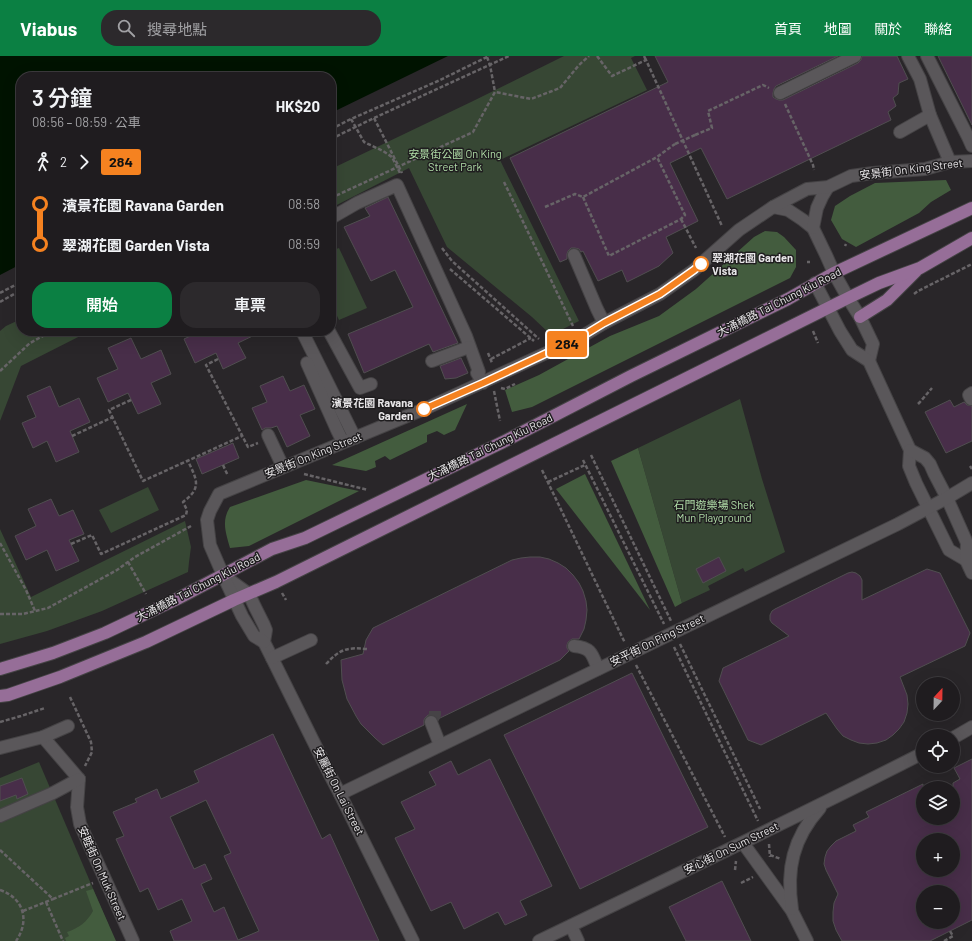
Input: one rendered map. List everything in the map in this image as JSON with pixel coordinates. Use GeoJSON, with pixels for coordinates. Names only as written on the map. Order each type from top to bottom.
{"type":"FeatureCollection","features":[{"type":"Feature","properties":{"kind":"main road","name":"大涌橋路 Tai Chung Kiu Road"},"geometry":{"type":"LineString","coordinates":[[0,668],[53,653],[105,633],[179,598],[272,550],[305,538],[497,445],[631,376],[788,299],[834,273],[972,208]]}},
{"type":"Feature","properties":{"kind":"main road"},"geometry":{"type":"LineString","coordinates":[[0,696],[8,695],[60,677],[146,642],[249,594],[523,460],[848,298],[879,283],[920,268],[972,238]]}},
{"type":"Feature","properties":{"kind":"main road"},"geometry":{"type":"LineString","coordinates":[[860,317],[887,300],[920,268]]}},
{"type":"Feature","properties":{"kind":"street"},"geometry":{"type":"LineString","coordinates":[[780,93],[855,56]]}},
{"type":"Feature","properties":{"kind":"street"},"geometry":{"type":"LineString","coordinates":[[908,56],[920,79],[930,115],[950,162]]}},
{"type":"Feature","properties":{"kind":"street"},"geometry":{"type":"LineString","coordinates":[[927,56],[972,146]]}},
{"type":"Feature","properties":{"kind":"street"},"geometry":{"type":"LineString","coordinates":[[900,132],[930,115]]}},
{"type":"Feature","properties":{"kind":"street","name":"安景街 On King Street"},"geometry":{"type":"LineString","coordinates":[[223,575],[210,545],[207,520],[210,510],[219,494],[429,407],[581,337],[604,323],[660,294],[694,270],[739,230],[773,207],[807,189],[828,187],[852,176],[873,172],[925,169],[950,162],[972,161]]}},
{"type":"Feature","properties":{"kind":"street"},"geometry":{"type":"LineString","coordinates":[[336,215],[357,203],[397,185],[462,329],[479,372],[477,373],[483,383]]}},
{"type":"Feature","properties":{"kind":"street"},"geometry":{"type":"LineString","coordinates":[[813,228],[817,208],[828,187]]}},
{"type":"Feature","properties":{"kind":"street"},"geometry":{"type":"LineString","coordinates":[[773,207],[788,210],[813,228],[834,273],[860,317],[873,344],[869,361]]}},
{"type":"Feature","properties":{"kind":"street"},"geometry":{"type":"LineString","coordinates":[[574,255],[604,323]]}},
{"type":"Feature","properties":{"kind":"street"},"geometry":{"type":"LineString","coordinates":[[816,283],[840,331],[852,350],[869,361],[910,450],[909,466],[916,483],[949,550],[966,560]]}},
{"type":"Feature","properties":{"kind":"street"},"geometry":{"type":"LineString","coordinates":[[304,336],[349,440]]}},
{"type":"Feature","properties":{"kind":"street"},"geometry":{"type":"LineString","coordinates":[[333,336],[360,388],[371,384]]}},
{"type":"Feature","properties":{"kind":"street"},"geometry":{"type":"LineString","coordinates":[[432,361],[469,347]]}},
{"type":"Feature","properties":{"kind":"street"},"geometry":{"type":"LineString","coordinates":[[307,363],[337,430],[349,440]]}},
{"type":"Feature","properties":{"kind":"street"},"geometry":{"type":"LineString","coordinates":[[268,437],[283,467]]}},
{"type":"Feature","properties":{"kind":"street"},"geometry":{"type":"LineString","coordinates":[[910,450],[925,458],[930,464],[967,543],[966,560],[972,573]]}},
{"type":"Feature","properties":{"kind":"street","name":"安平街 On Ping Street"},"geometry":{"type":"LineString","coordinates":[[340,794],[902,522],[972,483]]}},
{"type":"Feature","properties":{"kind":"street","name":"安麗街 On Lai Street"},"geometry":{"type":"LineString","coordinates":[[223,575],[249,594],[266,630],[264,642]]}},
{"type":"Feature","properties":{"kind":"street","name":"安麗街 On Lai Street"},"geometry":{"type":"LineString","coordinates":[[223,575],[234,600],[254,636],[264,642],[413,941]]}},
{"type":"Feature","properties":{"kind":"street"},"geometry":{"type":"LineString","coordinates":[[272,658],[311,640]]}},
{"type":"Feature","properties":{"kind":"street"},"geometry":{"type":"LineString","coordinates":[[574,646],[585,648],[591,652],[598,669]]}},
{"type":"Feature","properties":{"kind":"street"},"geometry":{"type":"LineString","coordinates":[[431,722],[440,745]]}},
{"type":"Feature","properties":{"kind":"street"},"geometry":{"type":"LineString","coordinates":[[0,748],[43,737],[68,726]]}},
{"type":"Feature","properties":{"kind":"street"},"geometry":{"type":"LineString","coordinates":[[960,734],[972,727]]}},
{"type":"Feature","properties":{"kind":"street"},"geometry":{"type":"LineString","coordinates":[[0,816],[53,793],[79,779],[43,737]]}},
{"type":"Feature","properties":{"kind":"street","name":"安心街 On Sum Street"},"geometry":{"type":"LineString","coordinates":[[539,941],[823,804],[916,757]]}},
{"type":"Feature","properties":{"kind":"street","name":"安睦街 On Muk Street"},"geometry":{"type":"LineString","coordinates":[[79,779],[77,807],[80,824],[133,941]]}},
{"type":"Feature","properties":{"kind":"street"},"geometry":{"type":"LineString","coordinates":[[792,911],[790,878],[796,845],[812,816],[823,804]]}},
{"type":"Feature","properties":{"kind":"street"},"geometry":{"type":"LineString","coordinates":[[743,843],[792,911],[807,941]]}},
{"type":"Feature","properties":{"kind":"street"},"geometry":{"type":"LineString","coordinates":[[570,926],[578,941]]}},
{"type":"Feature","properties":{"kind":"path"},"geometry":{"type":"LineString","coordinates":[[336,127],[438,81],[488,56],[494,92],[473,132],[336,196]]}},
{"type":"Feature","properties":{"kind":"path"},"geometry":{"type":"LineString","coordinates":[[336,137],[509,56]]}},
{"type":"Feature","properties":{"kind":"path"},"geometry":{"type":"LineString","coordinates":[[494,92],[531,99],[560,88],[579,65],[589,56]]}},
{"type":"Feature","properties":{"kind":"path"},"geometry":{"type":"LineString","coordinates":[[597,56],[612,76],[646,60]]}},
{"type":"Feature","properties":{"kind":"path"},"geometry":{"type":"LineString","coordinates":[[644,56],[722,226]]}},
{"type":"Feature","properties":{"kind":"path"},"geometry":{"type":"LineString","coordinates":[[583,197],[657,157],[675,144],[712,128],[708,111],[763,85],[780,93],[814,170]]}},
{"type":"Feature","properties":{"kind":"path"},"geometry":{"type":"LineString","coordinates":[[374,118],[402,173]]}},
{"type":"Feature","properties":{"kind":"path"},"geometry":{"type":"LineString","coordinates":[[545,207],[575,194],[583,197],[609,256],[681,219],[685,215],[657,157]]}},
{"type":"Feature","properties":{"kind":"path"},"geometry":{"type":"LineString","coordinates":[[504,182],[573,323],[573,326]]}},
{"type":"Feature","properties":{"kind":"path"},"geometry":{"type":"LineString","coordinates":[[681,219],[696,248]]}},
{"type":"Feature","properties":{"kind":"path"},"geometry":{"type":"LineString","coordinates":[[440,246],[452,261],[539,339]]}},
{"type":"Feature","properties":{"kind":"path"},"geometry":{"type":"LineString","coordinates":[[912,295],[972,264]]}},
{"type":"Feature","properties":{"kind":"path"},"geometry":{"type":"LineString","coordinates":[[448,267],[533,340],[490,359]]}},
{"type":"Feature","properties":{"kind":"path"},"geometry":{"type":"LineString","coordinates":[[0,293],[16,285]]}},
{"type":"Feature","properties":{"kind":"path"},"geometry":{"type":"LineString","coordinates":[[0,302],[16,293]]}},
{"type":"Feature","properties":{"kind":"path"},"geometry":{"type":"LineString","coordinates":[[813,331],[818,343]]}},
{"type":"Feature","properties":{"kind":"path"},"geometry":{"type":"LineString","coordinates":[[0,371],[30,343],[43,336]]}},
{"type":"Feature","properties":{"kind":"path"},"geometry":{"type":"LineString","coordinates":[[218,359],[206,365],[248,447],[268,437]]}},
{"type":"Feature","properties":{"kind":"path"},"geometry":{"type":"LineString","coordinates":[[918,404],[932,388]]}},
{"type":"Feature","properties":{"kind":"path"},"geometry":{"type":"LineString","coordinates":[[494,391],[500,421]]}},
{"type":"Feature","properties":{"kind":"path"},"geometry":{"type":"LineString","coordinates":[[131,400],[109,410],[143,481],[242,436]]}},
{"type":"Feature","properties":{"kind":"path"},"geometry":{"type":"LineString","coordinates":[[72,436],[113,417]]}},
{"type":"Feature","properties":{"kind":"path"},"geometry":{"type":"LineString","coordinates":[[71,544],[92,534],[101,554],[186,515],[187,510],[183,502],[190,497],[196,484],[195,476],[188,461]]}},
{"type":"Feature","properties":{"kind":"path"},"geometry":{"type":"LineString","coordinates":[[223,465],[228,476]]}},
{"type":"Feature","properties":{"kind":"path"},"geometry":{"type":"LineString","coordinates":[[548,482],[586,465]]}},
{"type":"Feature","properties":{"kind":"path"},"geometry":{"type":"LineString","coordinates":[[304,473],[368,490]]}},
{"type":"Feature","properties":{"kind":"path"},"geometry":{"type":"LineString","coordinates":[[0,614],[23,614],[48,608],[117,570],[135,557],[191,526]]}},
{"type":"Feature","properties":{"kind":"path"},"geometry":{"type":"LineString","coordinates":[[0,543],[26,590],[35,611]]}},
{"type":"Feature","properties":{"kind":"path"},"geometry":{"type":"LineString","coordinates":[[128,562],[146,594]]}},
{"type":"Feature","properties":{"kind":"path"},"geometry":{"type":"LineString","coordinates":[[283,596],[286,600]]}},
{"type":"Feature","properties":{"kind":"path"},"geometry":{"type":"LineString","coordinates":[[326,664],[334,656],[345,649],[367,649]]}},
{"type":"Feature","properties":{"kind":"path"},"geometry":{"type":"LineString","coordinates":[[70,696],[91,742],[92,752],[79,779]]}},
{"type":"Feature","properties":{"kind":"path"},"geometry":{"type":"LineString","coordinates":[[0,722],[45,708]]}},
{"type":"Feature","properties":{"kind":"path"},"geometry":{"type":"LineString","coordinates":[[722,833],[725,837]]}},
{"type":"Feature","properties":{"kind":"path"},"geometry":{"type":"LineString","coordinates":[[0,850],[53,899]]}},
{"type":"Feature","properties":{"kind":"path"},"geometry":{"type":"LineString","coordinates":[[770,855],[784,860]]}},
{"type":"Feature","properties":{"kind":"path"},"geometry":{"type":"LineString","coordinates":[[735,870],[736,860]]}},
{"type":"Feature","properties":{"kind":"path"},"geometry":{"type":"LineString","coordinates":[[741,883],[750,879]]}},
{"type":"Feature","properties":{"kind":"path"},"geometry":{"type":"LineString","coordinates":[[23,911],[93,883]]}},
{"type":"Feature","properties":{"kind":"path"},"geometry":{"type":"LineString","coordinates":[[0,890],[10,895],[18,902],[23,911],[24,922],[22,932],[16,941]]}},
{"type":"Feature","properties":{"kind":"path"},"geometry":{"type":"LineString","coordinates":[[46,902],[62,941]]}},
{"type":"Feature","properties":{"kind":"path"},"geometry":{"type":"LineString","coordinates":[[944,941],[953,936],[950,931]]}},
{"type":"Feature","properties":{"kind":"green space","name":"安景街公園 On King Street Park"},"geometry":{"type":"Polygon","coordinates":[[[564,56],[635,56],[631,58],[647,90],[500,160],[579,321],[551,335],[532,317],[447,247],[409,168],[336,205],[336,167],[564,56]]]}},
{"type":"Feature","properties":{"kind":"green space"},"geometry":{"type":"Polygon","coordinates":[[[946,180],[951,190],[931,202],[919,213],[856,247],[842,239],[831,220],[835,206],[875,183],[946,180]]]}},
{"type":"Feature","properties":{"kind":"green space"},"geometry":{"type":"Polygon","coordinates":[[[765,231],[777,232],[796,250],[796,267],[790,278],[532,407],[512,412],[505,390],[539,375],[610,336],[659,316],[696,289],[754,237],[765,231]]]}},
{"type":"Feature","properties":{"kind":"green space"},"geometry":{"type":"Polygon","coordinates":[[[339,248],[367,308],[339,320],[336,314],[336,249],[339,248]]]}},
{"type":"Feature","properties":{"kind":"green space"},"geometry":{"type":"Polygon","coordinates":[[[16,321],[16,336],[80,336],[21,366],[0,421],[0,331],[16,321]]]}},
{"type":"Feature","properties":{"kind":"green space","name":"石門遊樂場 Shek Mun Playground"},"geometry":{"type":"Polygon","coordinates":[[[740,399],[762,479],[785,552],[745,572],[743,568],[708,586],[710,590],[682,603],[638,448],[740,399]]]}},
{"type":"Feature","properties":{"kind":"green space"},"geometry":{"type":"Polygon","coordinates":[[[467,404],[455,430],[444,435],[437,431],[427,435],[427,442],[390,460],[385,456],[375,461],[376,467],[366,471],[332,465],[467,404]]]}},
{"type":"Feature","properties":{"kind":"green space"},"geometry":{"type":"Polygon","coordinates":[[[638,448],[682,603],[675,607],[611,461],[638,448]]]}},
{"type":"Feature","properties":{"kind":"green space"},"geometry":{"type":"Polygon","coordinates":[[[585,474],[650,610],[556,489],[585,474]]]}},
{"type":"Feature","properties":{"kind":"green space"},"geometry":{"type":"Polygon","coordinates":[[[306,480],[359,491],[249,546],[230,548],[225,522],[227,512],[230,507],[306,480]]]}},
{"type":"Feature","properties":{"kind":"green space"},"geometry":{"type":"Polygon","coordinates":[[[148,487],[159,510],[111,533],[99,510],[148,487]]]}},
{"type":"Feature","properties":{"kind":"green space"},"geometry":{"type":"Polygon","coordinates":[[[185,521],[191,547],[188,572],[102,611],[47,631],[0,644],[0,529],[31,597],[185,521]]]}},
{"type":"Feature","properties":{"kind":"green space"},"geometry":{"type":"Polygon","coordinates":[[[39,762],[109,926],[73,941],[0,941],[0,778],[39,762]]]}},
{"type":"Feature","properties":{"kind":"green space"},"geometry":{"type":"Polygon","coordinates":[[[93,889],[116,941],[66,941],[65,938],[69,936],[67,932],[82,924],[93,911],[86,891],[93,889]]]}},
{"type":"Feature","properties":{"kind":"shaded area"},"geometry":{"type":"Polygon","coordinates":[[[0,56],[448,56],[336,111],[336,72],[16,72],[16,267],[0,275],[0,56]]]}},
{"type":"Feature","properties":{"kind":"building"},"geometry":{"type":"Polygon","coordinates":[[[655,56],[838,56],[776,86],[773,97],[779,100],[783,100],[858,63],[862,56],[897,56],[908,79],[899,83],[898,94],[893,98],[896,106],[888,112],[891,120],[727,199],[701,148],[670,163],[698,221],[666,237],[673,253],[659,266],[627,282],[622,270],[598,281],[583,251],[581,252],[579,249],[571,248],[568,251],[567,259],[560,262],[510,158],[668,82],[655,56]]]}},
{"type":"Feature","properties":{"kind":"building"},"geometry":{"type":"Polygon","coordinates":[[[938,56],[972,56],[972,125],[938,56]]]}},
{"type":"Feature","properties":{"kind":"building"},"geometry":{"type":"Polygon","coordinates":[[[388,197],[458,343],[433,352],[429,344],[364,373],[348,334],[413,307],[395,270],[371,281],[344,227],[370,216],[365,208],[388,197]]]}},
{"type":"Feature","properties":{"kind":"building"},"geometry":{"type":"Polygon","coordinates":[[[190,336],[253,336],[238,343],[246,358],[223,369],[216,353],[195,363],[184,339],[190,336]]]}},
{"type":"Feature","properties":{"kind":"building"},"geometry":{"type":"Polygon","coordinates":[[[131,338],[141,359],[161,350],[171,374],[151,383],[161,404],[138,414],[128,393],[108,402],[97,378],[118,369],[108,348],[131,338]]]}},
{"type":"Feature","properties":{"kind":"building"},"geometry":{"type":"Polygon","coordinates":[[[461,358],[468,373],[456,378],[445,379],[440,366],[461,358]]]}},
{"type":"Feature","properties":{"kind":"building"},"geometry":{"type":"Polygon","coordinates":[[[283,376],[290,391],[304,385],[315,409],[300,415],[310,436],[287,447],[277,426],[262,430],[252,408],[267,402],[260,386],[283,376]]]}},
{"type":"Feature","properties":{"kind":"building"},"geometry":{"type":"Polygon","coordinates":[[[50,386],[59,407],[79,398],[90,422],[70,431],[79,452],[56,462],[47,441],[33,448],[22,423],[36,417],[27,396],[50,386]]]}},
{"type":"Feature","properties":{"kind":"building"},"geometry":{"type":"Polygon","coordinates":[[[950,400],[954,407],[964,402],[967,405],[972,406],[972,441],[946,453],[925,412],[950,400]]]}},
{"type":"Feature","properties":{"kind":"building"},"geometry":{"type":"Polygon","coordinates":[[[233,443],[239,458],[202,474],[196,459],[233,443]]]}},
{"type":"Feature","properties":{"kind":"building"},"geometry":{"type":"Polygon","coordinates":[[[51,499],[59,516],[73,510],[84,534],[69,540],[79,561],[56,571],[47,550],[26,560],[15,536],[36,526],[28,509],[51,499]]]}},
{"type":"Feature","properties":{"kind":"building"},"geometry":{"type":"Polygon","coordinates":[[[540,557],[558,563],[566,568],[579,583],[586,601],[587,610],[584,629],[579,639],[572,639],[568,642],[567,648],[569,651],[560,660],[438,719],[435,716],[428,715],[424,720],[424,725],[383,745],[361,724],[347,699],[342,680],[341,660],[363,654],[366,640],[373,628],[512,560],[540,557]]]}},
{"type":"Feature","properties":{"kind":"building"},"geometry":{"type":"Polygon","coordinates":[[[719,557],[726,571],[703,583],[696,569],[719,557]]]}},
{"type":"Feature","properties":{"kind":"building"},"geometry":{"type":"Polygon","coordinates":[[[927,569],[940,573],[970,633],[965,646],[900,677],[907,695],[907,713],[904,722],[893,735],[886,740],[877,743],[859,743],[843,736],[826,713],[761,745],[748,740],[719,681],[723,668],[789,636],[772,623],[770,620],[770,615],[772,611],[848,573],[856,573],[860,576],[862,580],[862,600],[927,569]]]}},
{"type":"Feature","properties":{"kind":"building"},"geometry":{"type":"Polygon","coordinates":[[[632,673],[708,827],[580,889],[504,735],[632,673]]]}},
{"type":"Feature","properties":{"kind":"building"},"geometry":{"type":"Polygon","coordinates":[[[273,734],[322,839],[330,834],[379,941],[174,941],[170,931],[192,921],[182,899],[158,910],[148,888],[140,892],[116,839],[124,836],[113,812],[137,802],[135,799],[157,789],[161,799],[199,782],[194,771],[273,734]],[[206,800],[170,817],[194,869],[205,864],[212,879],[201,884],[214,912],[224,907],[238,940],[259,931],[224,856],[231,853],[206,800]]]}},
{"type":"Feature","properties":{"kind":"building"},"geometry":{"type":"Polygon","coordinates":[[[490,759],[552,886],[520,901],[527,915],[505,925],[498,912],[464,929],[451,902],[431,911],[395,838],[415,829],[401,802],[436,785],[429,772],[451,761],[458,775],[490,759]]]}},
{"type":"Feature","properties":{"kind":"building"},"geometry":{"type":"Polygon","coordinates":[[[972,759],[972,920],[960,926],[960,885],[916,885],[916,929],[954,929],[930,941],[842,941],[833,921],[834,903],[838,894],[824,864],[827,851],[836,841],[856,831],[853,825],[869,817],[866,812],[916,787],[916,825],[960,825],[960,781],[956,781],[960,779],[957,773],[960,773],[960,765],[972,759]]]}},
{"type":"Feature","properties":{"kind":"building"},"geometry":{"type":"Polygon","coordinates":[[[22,778],[28,794],[17,799],[16,795],[0,801],[0,786],[22,778]]]}},
{"type":"Feature","properties":{"kind":"building"},"geometry":{"type":"Polygon","coordinates":[[[722,881],[751,941],[686,941],[669,907],[722,881]]]}},
{"type":"Feature","properties":{"kind":"tunnel"},"geometry":{"type":"LineString","coordinates":[[431,722],[435,715],[435,711]]}},
{"type":"Feature","properties":{"kind":"bus line","name":"284"},"geometry":{"type":"LineString","coordinates":[[424,409],[581,337],[604,323],[660,294],[701,264]]}},
{"type":"Feature","properties":{"kind":"place","name":"翠湖花園 Garden Vista"},"geometry":{"type":"Point","coordinates":[701,264]}},
{"type":"Feature","properties":{"kind":"place","name":"濱景花園 Ravana Garden"},"geometry":{"type":"Point","coordinates":[424,409]}}]}
